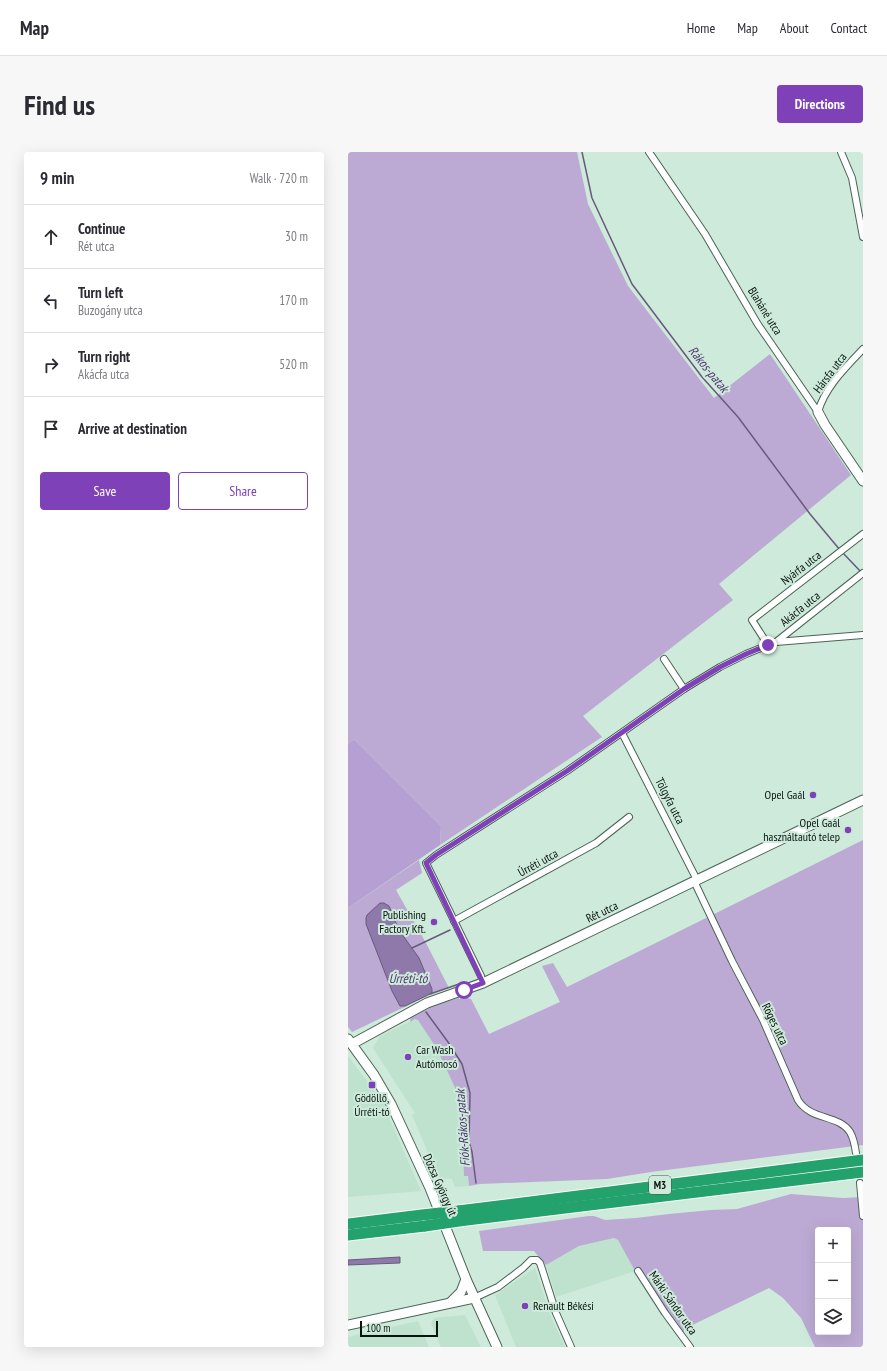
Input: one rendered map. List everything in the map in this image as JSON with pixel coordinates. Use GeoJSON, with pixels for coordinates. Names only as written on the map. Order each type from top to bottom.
{"type":"FeatureCollection","features":[{"type":"Feature","properties":{"kind":"highway","name":"M3"},"geometry":{"type":"LineString","coordinates":[[458,1216],[860,1157]]}},
{"type":"Feature","properties":{"kind":"highway","name":"M3"},"geometry":{"type":"LineString","coordinates":[[348,1224],[424,1220],[863,1172]]}},
{"type":"Feature","properties":{"kind":"highway","name":"M3"},"geometry":{"type":"LineString","coordinates":[[348,1235],[424,1220]]}},
{"type":"Feature","properties":{"kind":"street","name":"Blaháné utca"},"geometry":{"type":"LineString","coordinates":[[649,152],[705,234],[757,323],[863,481]]}},
{"type":"Feature","properties":{"kind":"street"},"geometry":{"type":"LineString","coordinates":[[841,152],[852,178],[863,237]]}},
{"type":"Feature","properties":{"kind":"street","name":"Hársfa utca"},"geometry":{"type":"LineString","coordinates":[[818,412],[827,391],[863,348]]}},
{"type":"Feature","properties":{"kind":"street","name":"Nyárfa utca"},"geometry":{"type":"LineString","coordinates":[[768,645],[752,620],[863,534]]}},
{"type":"Feature","properties":{"kind":"street","name":"Akácfa utca"},"geometry":{"type":"LineString","coordinates":[[454,921],[426,863],[442,851],[567,771],[684,689],[720,667],[746,654],[776,642],[861,574]]}},
{"type":"Feature","properties":{"kind":"street"},"geometry":{"type":"LineString","coordinates":[[776,642],[863,635]]}},
{"type":"Feature","properties":{"kind":"street"},"geometry":{"type":"LineString","coordinates":[[664,659],[684,689]]}},
{"type":"Feature","properties":{"kind":"street","name":"Tölgyfa utca"},"geometry":{"type":"LineString","coordinates":[[622,732],[696,881]]}},
{"type":"Feature","properties":{"kind":"street","name":"Rét utca"},"geometry":{"type":"LineString","coordinates":[[350,1042],[427,1003],[483,983],[863,800]]}},
{"type":"Feature","properties":{"kind":"street","name":"Úrréti utca"},"geometry":{"type":"LineString","coordinates":[[454,921],[596,843],[629,817]]}},
{"type":"Feature","properties":{"kind":"street","name":"Röges utca"},"geometry":{"type":"LineString","coordinates":[[696,881],[735,967],[763,1020],[798,1100],[806,1110],[838,1122],[846,1128],[853,1139],[860,1157]]}},
{"type":"Feature","properties":{"kind":"street"},"geometry":{"type":"LineString","coordinates":[[454,921],[483,983]]}},
{"type":"Feature","properties":{"kind":"street","name":"Dózsa György út"},"geometry":{"type":"LineString","coordinates":[[350,1042],[374,1075],[391,1104],[430,1188],[474,1298],[497,1347]]}},
{"type":"Feature","properties":{"kind":"street"},"geometry":{"type":"LineString","coordinates":[[860,1183],[863,1216]]}},
{"type":"Feature","properties":{"kind":"street"},"geometry":{"type":"LineString","coordinates":[[348,1325],[474,1298],[502,1284],[531,1260],[537,1260],[540,1263],[556,1313],[571,1347]]}},
{"type":"Feature","properties":{"kind":"street","name":"Márki Sándor utca"},"geometry":{"type":"LineString","coordinates":[[638,1271],[665,1313],[690,1347]]}},
{"type":"Feature","properties":{"kind":"street"},"geometry":{"type":"LineString","coordinates":[[451,1302],[461,1292],[466,1279]]}},
{"type":"Feature","properties":{"kind":"street"},"geometry":{"type":"LineString","coordinates":[[451,1302],[467,1306],[481,1312]]}},
{"type":"Feature","properties":{"kind":"shaded area"},"geometry":{"type":"Polygon","coordinates":[[[348,152],[577,152],[588,204],[628,286],[714,398],[770,354],[851,475],[719,584],[733,600],[583,716],[602,737],[440,845],[441,826],[354,739],[348,744],[348,152]]]}},
{"type":"Feature","properties":{"kind":"shaded area"},"geometry":{"type":"Polygon","coordinates":[[[354,739],[441,826],[440,845],[348,908],[348,744],[354,739]]]}},
{"type":"Feature","properties":{"kind":"shaded area"},"geometry":{"type":"Polygon","coordinates":[[[863,840],[863,1145],[607,1179],[480,1184],[469,1186],[468,1176],[464,1176],[462,1128],[463,1089],[456,1090],[437,1049],[418,1020],[415,1019],[410,1022],[411,1015],[426,1007],[465,997],[471,999],[489,1034],[560,1002],[542,966],[553,963],[567,987],[863,840]]]}},
{"type":"Feature","properties":{"kind":"shaded area"},"geometry":{"type":"Polygon","coordinates":[[[419,860],[422,873],[396,890],[449,988],[440,990],[352,1032],[348,1027],[348,908],[419,860]]]}},
{"type":"Feature","properties":{"kind":"shaded area"},"geometry":{"type":"Polygon","coordinates":[[[415,1019],[418,1019],[437,1049],[456,1090],[463,1089],[462,1128],[464,1176],[468,1176],[469,1186],[455,1187],[452,1179],[439,1178],[412,1115],[415,1113],[373,1048],[380,1036],[415,1019]]]}},
{"type":"Feature","properties":{"kind":"shaded area"},"geometry":{"type":"Polygon","coordinates":[[[348,1056],[382,1101],[421,1191],[348,1197],[348,1056]]]}},
{"type":"Feature","properties":{"kind":"shaded area"},"geometry":{"type":"Polygon","coordinates":[[[791,1194],[843,1198],[863,1197],[863,1347],[815,1347],[801,1318],[783,1298],[769,1288],[684,1329],[684,1333],[674,1324],[639,1269],[635,1271],[618,1240],[614,1238],[579,1246],[546,1265],[534,1251],[483,1251],[479,1231],[589,1216],[594,1216],[605,1220],[737,1209],[791,1194]]]}},
{"type":"Feature","properties":{"kind":"shaded area"},"geometry":{"type":"Polygon","coordinates":[[[614,1238],[618,1240],[635,1271],[556,1297],[546,1265],[579,1246],[614,1238]]]}},
{"type":"Feature","properties":{"kind":"shaded area"},"geometry":{"type":"Polygon","coordinates":[[[535,1268],[551,1317],[565,1347],[516,1347],[495,1295],[535,1268]]]}},
{"type":"Feature","properties":{"kind":"shaded area"},"geometry":{"type":"Polygon","coordinates":[[[465,1315],[481,1347],[441,1347],[431,1323],[434,1318],[465,1315]]]}},
{"type":"Feature","properties":{"kind":"shaded area"},"geometry":{"type":"Polygon","coordinates":[[[418,1321],[429,1347],[348,1347],[348,1337],[418,1321]]]}},
{"type":"Feature","properties":{"kind":"water","name":"Úrréti-tó"},"geometry":{"type":"Polygon","coordinates":[[[380,903],[384,903],[389,906],[399,930],[419,958],[432,989],[432,993],[405,1006],[400,1006],[392,991],[366,924],[367,915],[380,903]]]}},
{"type":"Feature","properties":{"kind":"water"},"geometry":{"type":"Polygon","coordinates":[[[400,1257],[400,1263],[348,1265],[348,1260],[400,1257]]]}},
{"type":"Feature","properties":{"kind":"waterway","name":"Rákos-patak"},"geometry":{"type":"LineString","coordinates":[[582,152],[592,198],[632,284],[702,377],[738,417],[810,514],[840,550]]}},
{"type":"Feature","properties":{"kind":"waterway","name":"Rákos-patak"},"geometry":{"type":"LineString","coordinates":[[843,553],[861,572]]}},
{"type":"Feature","properties":{"kind":"waterway"},"geometry":{"type":"LineString","coordinates":[[412,948],[450,930]]}},
{"type":"Feature","properties":{"kind":"waterway"},"geometry":{"type":"LineString","coordinates":[[466,984],[477,980]]}},
{"type":"Feature","properties":{"kind":"waterway"},"geometry":{"type":"LineString","coordinates":[[430,994],[459,984]]}},
{"type":"Feature","properties":{"kind":"waterway","name":"Fiók-Rákos-patak"},"geometry":{"type":"LineString","coordinates":[[426,1012],[462,1064],[470,1093],[469,1142],[472,1152],[476,1183]]}},
{"type":"Feature","properties":{"kind":"place","name":"Opel Gaál"},"geometry":{"type":"Point","coordinates":[813,795]}},
{"type":"Feature","properties":{"kind":"place","name":"Opel Gaál használtautó telep"},"geometry":{"type":"Point","coordinates":[848,830]}},
{"type":"Feature","properties":{"kind":"place","name":"Publishing Factory Kft."},"geometry":{"type":"Point","coordinates":[434,922]}},
{"type":"Feature","properties":{"kind":"place","name":"Car Wash Autómosó"},"geometry":{"type":"Point","coordinates":[408,1057]}},
{"type":"Feature","properties":{"kind":"place","name":"Gödöllő, Úrréti-tó"},"geometry":{"type":"Point","coordinates":[372,1085]}},
{"type":"Feature","properties":{"kind":"place","name":"Renault Békési"},"geometry":{"type":"Point","coordinates":[525,1306]}},
{"type":"Feature","properties":{"kind":"route"},"geometry":{"type":"LineString","coordinates":[[464,990],[483,983],[481,976],[426,863],[436,855],[567,771],[684,689],[720,667],[768,645]]}}]}
